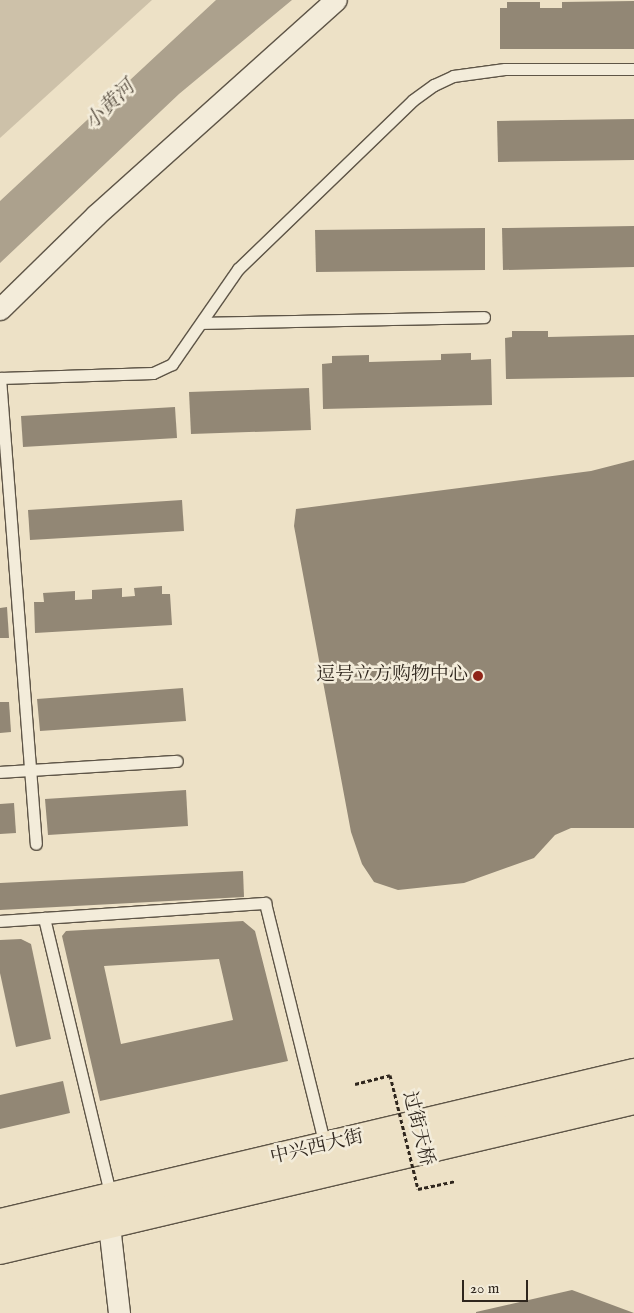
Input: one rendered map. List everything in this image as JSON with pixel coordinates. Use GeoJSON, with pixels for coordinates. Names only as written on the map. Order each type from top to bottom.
{"type":"FeatureCollection","features":[{"type":"Feature","properties":{"kind":"main road","name":"中兴西大街"},"geometry":{"type":"LineString","coordinates":[[0,1223],[634,1073]]}},
{"type":"Feature","properties":{"kind":"main road","name":"中兴西大街"},"geometry":{"type":"LineString","coordinates":[[0,1250],[634,1100]]}},
{"type":"Feature","properties":{"kind":"street"},"geometry":{"type":"LineString","coordinates":[[0,309],[96,215],[336,0]]}},
{"type":"Feature","properties":{"kind":"street"},"geometry":{"type":"LineString","coordinates":[[109,1225],[119,1313]]}},
{"type":"Feature","properties":{"kind":"lane"},"geometry":{"type":"LineString","coordinates":[[36,844],[0,378],[153,374],[172,364],[203,324],[238,269],[413,100],[434,85],[453,76],[505,69],[634,69]]}},
{"type":"Feature","properties":{"kind":"lane"},"geometry":{"type":"LineString","coordinates":[[203,324],[484,317]]}},
{"type":"Feature","properties":{"kind":"lane"},"geometry":{"type":"LineString","coordinates":[[0,772],[177,760]]}},
{"type":"Feature","properties":{"kind":"lane"},"geometry":{"type":"LineString","coordinates":[[0,921],[266,903],[325,1146]]}},
{"type":"Feature","properties":{"kind":"lane"},"geometry":{"type":"LineString","coordinates":[[44,918],[110,1197]]}},
{"type":"Feature","properties":{"kind":"path","name":"过街天桥"},"geometry":{"type":"LineString","coordinates":[[355,1084],[390,1075],[418,1189],[455,1180]]}},
{"type":"Feature","properties":{"kind":"shaded area"},"geometry":{"type":"Polygon","coordinates":[[[0,0],[152,0],[0,138],[0,0]]]}},
{"type":"Feature","properties":{"kind":"water","name":"小黄河"},"geometry":{"type":"Polygon","coordinates":[[[216,0],[292,0],[179,94],[0,263],[0,201],[216,0]]]}},
{"type":"Feature","properties":{"kind":"building"},"geometry":{"type":"Polygon","coordinates":[[[634,1],[634,49],[500,49],[500,8],[507,8],[507,2],[540,2],[540,8],[562,8],[562,2],[634,1]]]}},
{"type":"Feature","properties":{"kind":"building"},"geometry":{"type":"Polygon","coordinates":[[[634,119],[634,160],[498,162],[497,121],[634,119]]]}},
{"type":"Feature","properties":{"kind":"building"},"geometry":{"type":"Polygon","coordinates":[[[634,226],[634,267],[503,270],[502,228],[634,226]]]}},
{"type":"Feature","properties":{"kind":"building"},"geometry":{"type":"Polygon","coordinates":[[[485,228],[485,270],[316,272],[315,230],[485,228]]]}},
{"type":"Feature","properties":{"kind":"building"},"geometry":{"type":"Polygon","coordinates":[[[512,331],[548,331],[548,337],[634,335],[634,377],[506,379],[505,338],[512,337],[512,331]]]}},
{"type":"Feature","properties":{"kind":"building"},"geometry":{"type":"Polygon","coordinates":[[[471,353],[471,360],[491,359],[492,405],[323,409],[322,364],[332,363],[332,356],[369,355],[369,362],[441,360],[441,354],[471,353]]]}},
{"type":"Feature","properties":{"kind":"building"},"geometry":{"type":"Polygon","coordinates":[[[309,388],[311,430],[191,434],[189,392],[309,388]]]}},
{"type":"Feature","properties":{"kind":"building"},"geometry":{"type":"Polygon","coordinates":[[[175,407],[177,438],[23,447],[21,416],[175,407]]]}},
{"type":"Feature","properties":{"kind":"building","name":"逗号立方购物中心"},"geometry":{"type":"Polygon","coordinates":[[[634,460],[634,828],[571,828],[555,835],[534,858],[464,883],[398,890],[374,882],[362,864],[351,832],[294,526],[296,509],[591,471],[634,460]]]}},
{"type":"Feature","properties":{"kind":"building"},"geometry":{"type":"Polygon","coordinates":[[[182,500],[184,531],[30,540],[28,510],[182,500]]]}},
{"type":"Feature","properties":{"kind":"building"},"geometry":{"type":"Polygon","coordinates":[[[162,586],[162,594],[170,594],[172,625],[35,633],[34,602],[44,602],[43,593],[75,591],[75,600],[92,599],[92,590],[122,588],[122,597],[135,596],[134,588],[162,586]]]}},
{"type":"Feature","properties":{"kind":"building"},"geometry":{"type":"Polygon","coordinates":[[[7,607],[9,638],[0,638],[0,608],[7,607]]]}},
{"type":"Feature","properties":{"kind":"building"},"geometry":{"type":"Polygon","coordinates":[[[183,688],[186,721],[40,731],[37,699],[183,688]]]}},
{"type":"Feature","properties":{"kind":"building"},"geometry":{"type":"Polygon","coordinates":[[[0,702],[9,702],[11,732],[0,733],[0,702]]]}},
{"type":"Feature","properties":{"kind":"building"},"geometry":{"type":"Polygon","coordinates":[[[186,790],[188,826],[48,835],[45,799],[186,790]]]}},
{"type":"Feature","properties":{"kind":"building"},"geometry":{"type":"Polygon","coordinates":[[[14,803],[16,833],[0,834],[0,804],[14,803]]]}},
{"type":"Feature","properties":{"kind":"building"},"geometry":{"type":"Polygon","coordinates":[[[243,871],[244,897],[0,910],[0,883],[243,871]]]}},
{"type":"Feature","properties":{"kind":"building"},"geometry":{"type":"Polygon","coordinates":[[[243,921],[255,931],[288,1061],[100,1101],[62,936],[66,931],[243,921]],[[219,959],[104,966],[121,1044],[233,1020],[219,959]]]}},
{"type":"Feature","properties":{"kind":"building"},"geometry":{"type":"Polygon","coordinates":[[[21,939],[31,944],[51,1039],[16,1047],[0,973],[0,940],[21,939]]]}},
{"type":"Feature","properties":{"kind":"building"},"geometry":{"type":"Polygon","coordinates":[[[63,1081],[70,1113],[0,1129],[0,1095],[63,1081]]]}},
{"type":"Feature","properties":{"kind":"building"},"geometry":{"type":"Polygon","coordinates":[[[572,1290],[634,1313],[476,1313],[476,1312],[572,1290]]]}},
{"type":"Feature","properties":{"kind":"place","name":"逗号立方购物中心"},"geometry":{"type":"Point","coordinates":[478,676]}}]}
